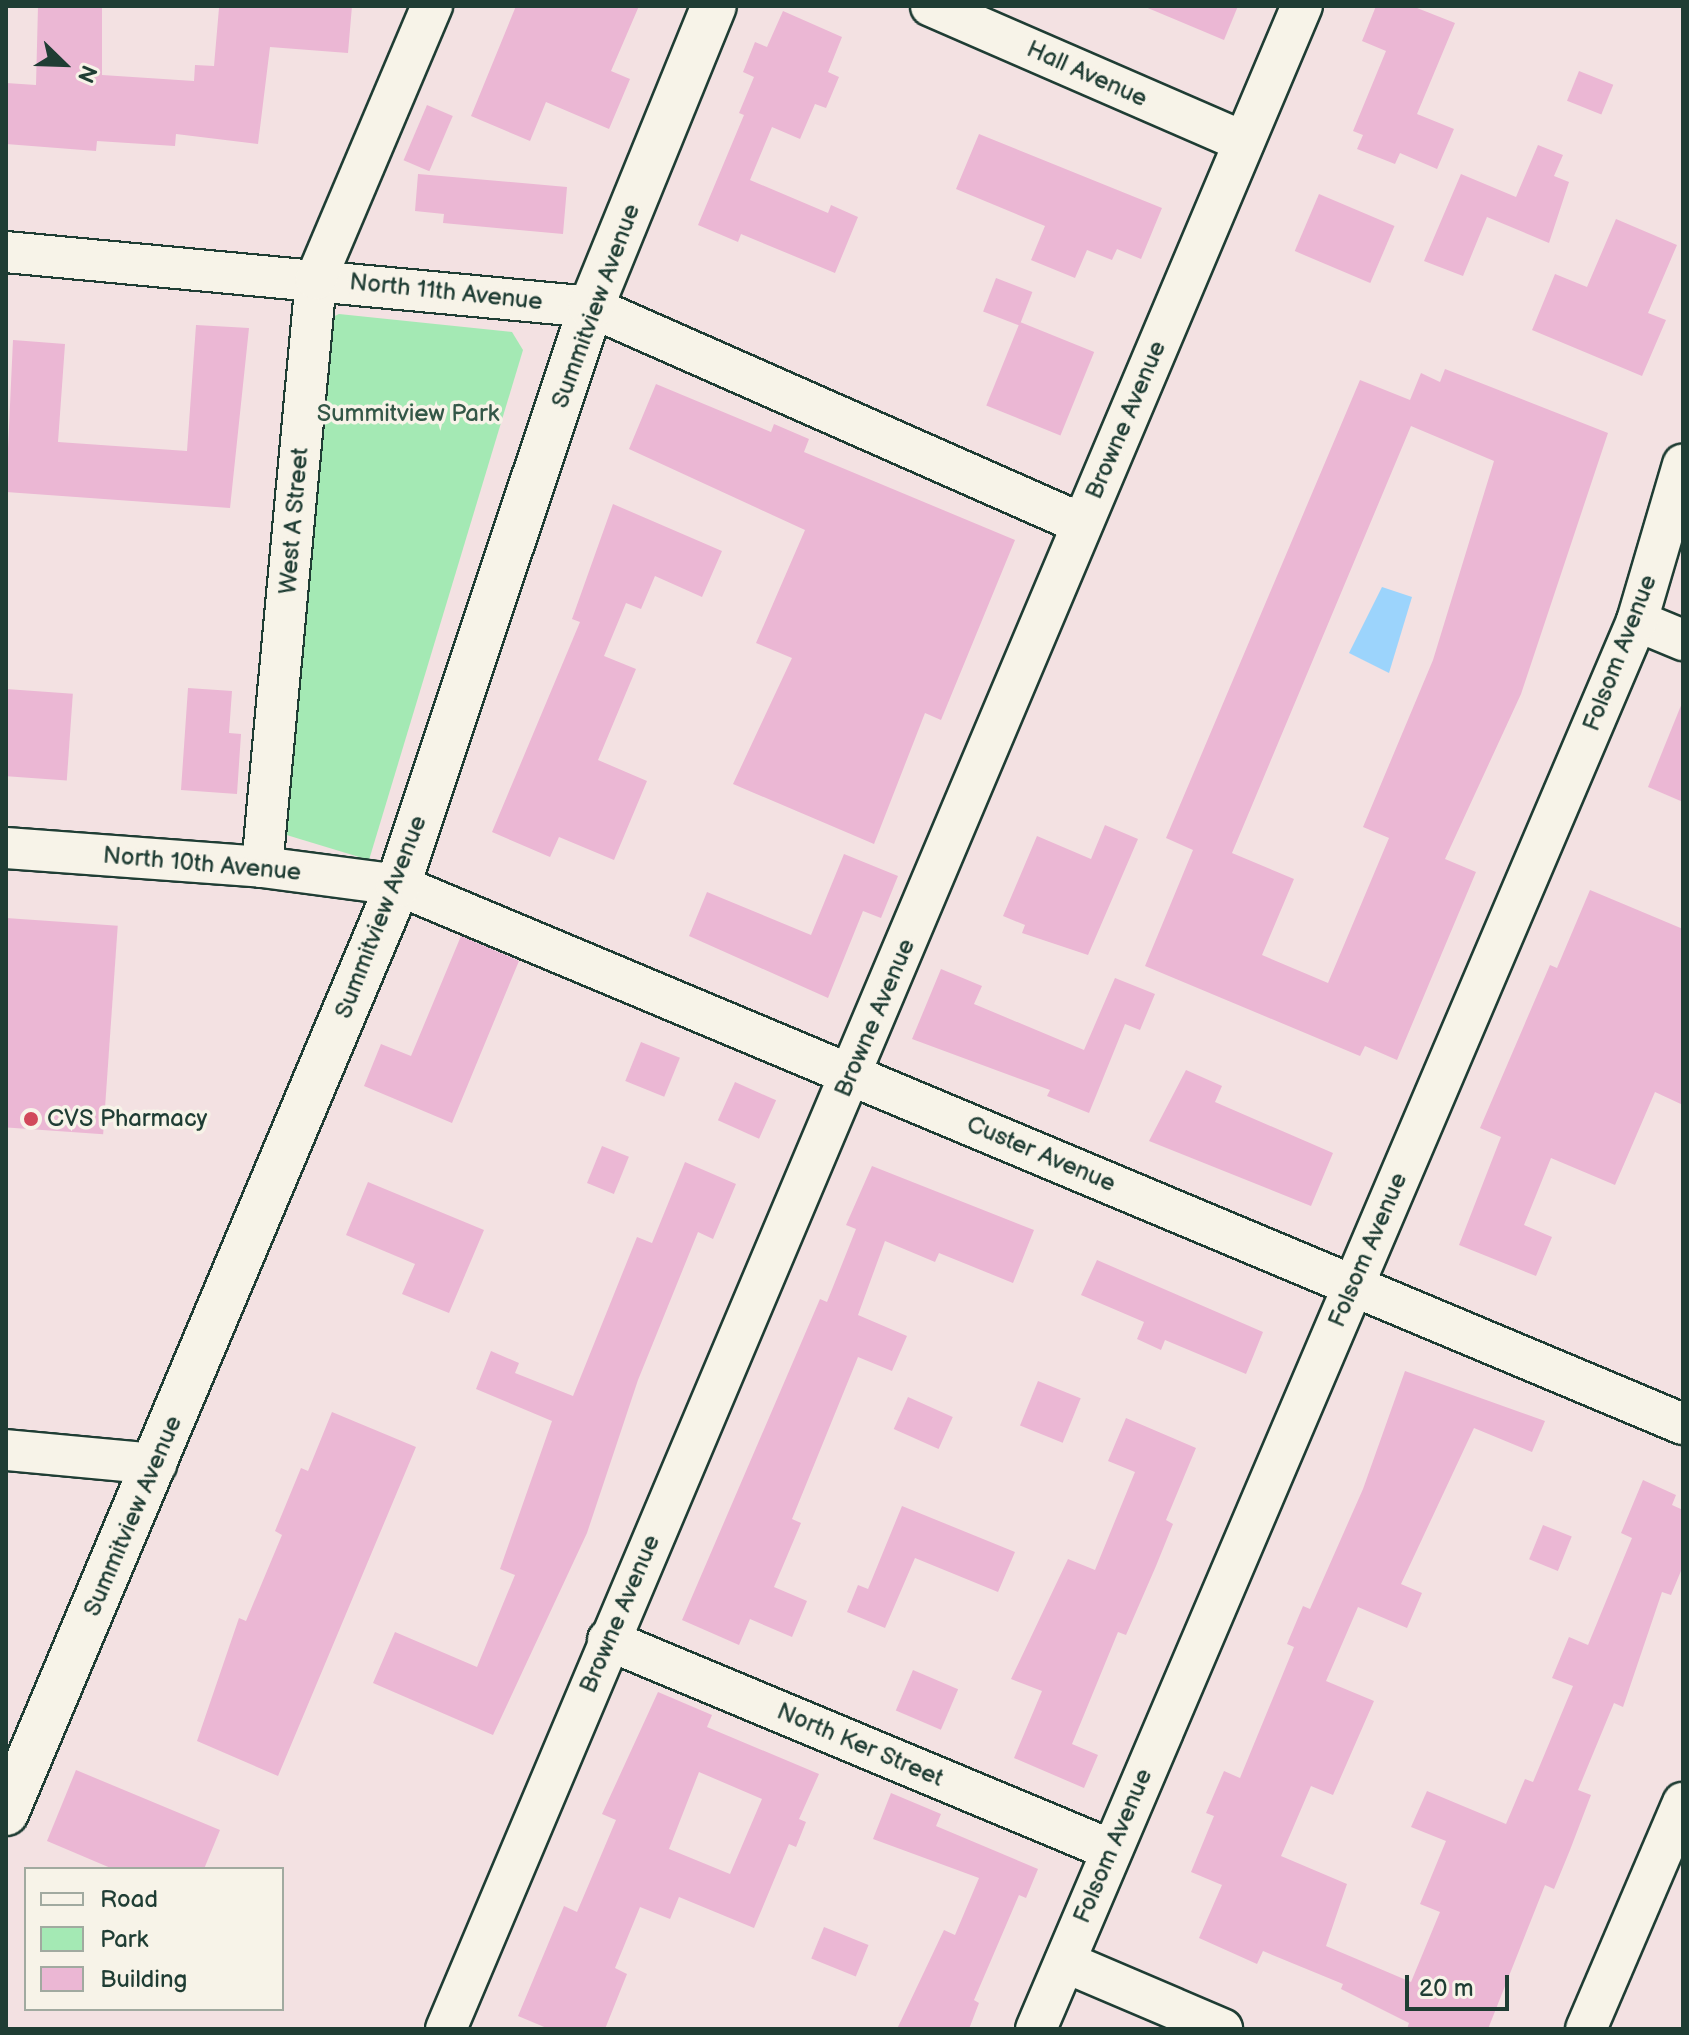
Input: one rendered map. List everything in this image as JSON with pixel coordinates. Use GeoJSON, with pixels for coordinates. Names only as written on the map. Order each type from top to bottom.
{"type":"FeatureCollection","features":[{"type":"Feature","properties":{"kind":"main road","name":"Summitview Avenue"},"geometry":{"type":"LineString","coordinates":[[6,1813],[398,885],[591,307],[714,6]]}},
{"type":"Feature","properties":{"kind":"street","name":"West A Street"},"geometry":{"type":"LineString","coordinates":[[262,867],[316,279],[432,6]]}},
{"type":"Feature","properties":{"kind":"street","name":"Hall Avenue"},"geometry":{"type":"LineString","coordinates":[[931,6],[1244,142]]}},
{"type":"Feature","properties":{"kind":"street","name":"Browne Avenue"},"geometry":{"type":"LineString","coordinates":[[446,2029],[1302,6]]}},
{"type":"Feature","properties":{"kind":"street","name":"North 11th Avenue"},"geometry":{"type":"LineString","coordinates":[[6,252],[591,307],[1082,524]]}},
{"type":"Feature","properties":{"kind":"street","name":"Folsom Avenue"},"geometry":{"type":"LineString","coordinates":[[1036,2029],[1637,621],[1683,465]]}},
{"type":"Feature","properties":{"kind":"street"},"geometry":{"type":"LineString","coordinates":[[1637,621],[1683,640]]}},
{"type":"Feature","properties":{"kind":"street","name":"North 10th Avenue"},"geometry":{"type":"LineString","coordinates":[[6,848],[262,867],[398,885]]}},
{"type":"Feature","properties":{"kind":"street","name":"Custer Avenue"},"geometry":{"type":"LineString","coordinates":[[398,885],[1683,1424]]}},
{"type":"Feature","properties":{"kind":"street"},"geometry":{"type":"LineString","coordinates":[[6,1450],[156,1464]]}},
{"type":"Feature","properties":{"kind":"street","name":"North Ker Street"},"geometry":{"type":"LineString","coordinates":[[608,1640],[1111,1850]]}},
{"type":"Feature","properties":{"kind":"street"},"geometry":{"type":"LineString","coordinates":[[1586,2029],[1683,1803]]}},
{"type":"Feature","properties":{"kind":"street"},"geometry":{"type":"LineString","coordinates":[[1065,1962],[1222,2029]]}},
{"type":"Feature","properties":{"kind":"green space","name":"Summitview Park"},"geometry":{"type":"Polygon","coordinates":[[[339,314],[512,332],[523,350],[369,860],[280,833],[324,321],[339,314]]]}},
{"type":"Feature","properties":{"kind":"water"},"geometry":{"type":"Polygon","coordinates":[[[1382,587],[1412,597],[1389,673],[1349,653],[1382,587]]]}},
{"type":"Feature","properties":{"kind":"building"},"geometry":{"type":"Polygon","coordinates":[[[38,6],[102,6],[102,75],[194,81],[195,65],[214,66],[219,8],[352,6],[348,53],[270,47],[258,144],[176,134],[175,146],[97,141],[96,151],[6,144],[6,83],[36,85],[38,6]]]}},
{"type":"Feature","properties":{"kind":"building"},"geometry":{"type":"Polygon","coordinates":[[[516,6],[639,6],[611,71],[630,79],[609,129],[546,102],[530,141],[471,116],[516,6]]]}},
{"type":"Feature","properties":{"kind":"building"},"geometry":{"type":"Polygon","coordinates":[[[1143,6],[1238,6],[1224,40],[1143,6]]]}},
{"type":"Feature","properties":{"kind":"building"},"geometry":{"type":"Polygon","coordinates":[[[1376,6],[1412,6],[1455,23],[1417,114],[1454,129],[1437,169],[1400,153],[1395,164],[1357,149],[1363,135],[1353,131],[1386,51],[1362,41],[1376,6]]]}},
{"type":"Feature","properties":{"kind":"building"},"geometry":{"type":"Polygon","coordinates":[[[783,11],[842,37],[828,72],[839,77],[826,108],[815,104],[800,139],[772,127],[750,180],[828,213],[831,205],[858,217],[835,273],[741,234],[738,242],[698,225],[744,115],[739,113],[754,77],[743,72],[755,42],[767,47],[783,11]]]}},
{"type":"Feature","properties":{"kind":"building"},"geometry":{"type":"Polygon","coordinates":[[[1579,71],[1613,85],[1601,115],[1567,101],[1579,71]]]}},
{"type":"Feature","properties":{"kind":"building"},"geometry":{"type":"Polygon","coordinates":[[[427,105],[453,116],[429,171],[404,160],[427,105]]]}},
{"type":"Feature","properties":{"kind":"building"},"geometry":{"type":"Polygon","coordinates":[[[979,134],[1162,208],[1141,259],[1117,249],[1112,260],[1087,250],[1075,278],[1031,260],[1045,226],[956,189],[979,134]]]}},
{"type":"Feature","properties":{"kind":"building"},"geometry":{"type":"Polygon","coordinates":[[[1538,145],[1563,155],[1554,176],[1569,182],[1549,243],[1487,217],[1463,276],[1424,261],[1461,174],[1516,197],[1538,145]]]}},
{"type":"Feature","properties":{"kind":"building"},"geometry":{"type":"Polygon","coordinates":[[[418,174],[567,187],[563,234],[443,223],[444,214],[415,211],[418,174]]]}},
{"type":"Feature","properties":{"kind":"building"},"geometry":{"type":"Polygon","coordinates":[[[1319,194],[1394,226],[1370,283],[1295,251],[1319,194]]]}},
{"type":"Feature","properties":{"kind":"building"},"geometry":{"type":"Polygon","coordinates":[[[1616,219],[1677,245],[1648,313],[1666,320],[1642,376],[1532,330],[1555,274],[1587,287],[1616,219]]]}},
{"type":"Feature","properties":{"kind":"building"},"geometry":{"type":"Polygon","coordinates":[[[996,278],[1032,292],[1020,326],[983,312],[996,278]]]}},
{"type":"Feature","properties":{"kind":"building"},"geometry":{"type":"Polygon","coordinates":[[[1020,322],[1094,352],[1060,435],[986,405],[1020,322]]]}},
{"type":"Feature","properties":{"kind":"building"},"geometry":{"type":"Polygon","coordinates":[[[196,325],[249,328],[230,508],[6,492],[13,340],[65,344],[58,442],[187,451],[196,325]]]}},
{"type":"Feature","properties":{"kind":"building"},"geometry":{"type":"Polygon","coordinates":[[[1445,369],[1608,433],[1521,694],[1445,859],[1476,872],[1397,1060],[1365,1046],[1360,1056],[1145,966],[1193,850],[1166,838],[1360,380],[1410,400],[1421,373],[1440,382],[1445,369]],[[1411,426],[1232,853],[1294,879],[1262,955],[1328,983],[1389,838],[1363,827],[1433,660],[1494,461],[1411,426]]]}},
{"type":"Feature","properties":{"kind":"building"},"geometry":{"type":"Polygon","coordinates":[[[656,384],[771,432],[774,424],[809,439],[804,452],[1015,540],[941,720],[925,713],[874,844],[733,784],[792,658],[756,643],[805,530],[629,449],[656,384]]]}},
{"type":"Feature","properties":{"kind":"building"},"geometry":{"type":"Polygon","coordinates":[[[613,504],[722,551],[702,597],[655,576],[641,609],[626,603],[604,656],[636,669],[598,760],[647,781],[614,860],[559,837],[550,857],[492,832],[580,622],[572,619],[613,504]]]}},
{"type":"Feature","properties":{"kind":"building"},"geometry":{"type":"Polygon","coordinates":[[[188,688],[232,691],[229,733],[241,734],[237,794],[181,790],[188,688]]]}},
{"type":"Feature","properties":{"kind":"building"},"geometry":{"type":"Polygon","coordinates":[[[6,689],[73,694],[67,780],[6,776],[6,689]]]}},
{"type":"Feature","properties":{"kind":"building"},"geometry":{"type":"Polygon","coordinates":[[[1683,703],[1683,802],[1648,787],[1683,703]]]}},
{"type":"Feature","properties":{"kind":"building"},"geometry":{"type":"Polygon","coordinates":[[[1105,825],[1138,839],[1088,955],[1022,933],[1025,925],[1003,916],[1037,836],[1091,859],[1105,825]]]}},
{"type":"Feature","properties":{"kind":"building"},"geometry":{"type":"Polygon","coordinates":[[[844,854],[898,876],[881,918],[863,911],[828,998],[689,936],[707,892],[811,935],[844,854]]]}},
{"type":"Feature","properties":{"kind":"building"},"geometry":{"type":"Polygon","coordinates":[[[1590,890],[1683,929],[1683,1105],[1655,1092],[1615,1185],[1551,1158],[1524,1225],[1552,1237],[1536,1276],[1459,1245],[1501,1137],[1480,1128],[1550,965],[1557,968],[1590,890]]]}},
{"type":"Feature","properties":{"kind":"building"},"geometry":{"type":"Polygon","coordinates":[[[6,918],[118,926],[103,1134],[6,1128],[6,918]]]}},
{"type":"Feature","properties":{"kind":"building"},"geometry":{"type":"Polygon","coordinates":[[[461,936],[519,961],[452,1123],[364,1086],[381,1044],[411,1056],[461,936]]]}},
{"type":"Feature","properties":{"kind":"building"},"geometry":{"type":"Polygon","coordinates":[[[941,969],[982,986],[974,1004],[1084,1050],[1115,978],[1155,994],[1140,1030],[1125,1024],[1089,1113],[1047,1096],[1050,1090],[912,1039],[941,969]]]}},
{"type":"Feature","properties":{"kind":"building"},"geometry":{"type":"Polygon","coordinates":[[[641,1042],[680,1058],[664,1097],[625,1081],[641,1042]]]}},
{"type":"Feature","properties":{"kind":"building"},"geometry":{"type":"Polygon","coordinates":[[[1186,1070],[1222,1086],[1215,1102],[1333,1153],[1311,1206],[1149,1141],[1186,1070]]]}},
{"type":"Feature","properties":{"kind":"building"},"geometry":{"type":"Polygon","coordinates":[[[735,1082],[776,1100],[759,1139],[718,1120],[735,1082]]]}},
{"type":"Feature","properties":{"kind":"building"},"geometry":{"type":"Polygon","coordinates":[[[602,1146],[629,1157],[614,1194],[587,1183],[602,1146]]]}},
{"type":"Feature","properties":{"kind":"building"},"geometry":{"type":"Polygon","coordinates":[[[685,1162],[736,1184],[713,1239],[698,1232],[638,1380],[587,1533],[493,1735],[373,1683],[395,1632],[477,1667],[515,1575],[500,1569],[552,1421],[476,1389],[491,1351],[519,1363],[515,1373],[573,1396],[637,1237],[652,1243],[685,1162]]]}},
{"type":"Feature","properties":{"kind":"building"},"geometry":{"type":"Polygon","coordinates":[[[872,1166],[1034,1230],[1013,1283],[939,1253],[935,1262],[885,1241],[858,1315],[907,1336],[892,1371],[858,1357],[792,1519],[801,1523],[774,1587],[807,1601],[792,1637],[750,1619],[739,1645],[682,1620],[820,1299],[827,1302],[856,1229],[846,1225],[872,1166]]]}},
{"type":"Feature","properties":{"kind":"building"},"geometry":{"type":"Polygon","coordinates":[[[368,1182],[484,1230],[449,1313],[402,1294],[415,1264],[346,1235],[368,1182]]]}},
{"type":"Feature","properties":{"kind":"building"},"geometry":{"type":"Polygon","coordinates":[[[1097,1260],[1263,1332],[1246,1374],[1165,1340],[1161,1350],[1137,1339],[1144,1322],[1081,1295],[1097,1260]]]}},
{"type":"Feature","properties":{"kind":"building"},"geometry":{"type":"Polygon","coordinates":[[[1405,1371],[1545,1421],[1532,1452],[1474,1428],[1401,1584],[1422,1593],[1407,1628],[1358,1607],[1326,1681],[1374,1701],[1333,1795],[1311,1786],[1281,1856],[1347,1884],[1326,1946],[1411,1982],[1440,1912],[1420,1904],[1446,1841],[1411,1827],[1427,1791],[1506,1824],[1525,1779],[1533,1782],[1573,1686],[1552,1678],[1569,1637],[1588,1645],[1632,1538],[1621,1533],[1643,1480],[1676,1495],[1672,1505],[1683,1510],[1683,1566],[1671,1595],[1662,1592],[1623,1707],[1614,1703],[1578,1790],[1591,1795],[1570,1850],[1554,1889],[1545,1885],[1488,2029],[1407,2029],[1409,2023],[1341,1989],[1343,1984],[1263,1951],[1257,1964],[1199,1938],[1222,1885],[1191,1872],[1214,1816],[1206,1813],[1224,1771],[1240,1778],[1294,1647],[1287,1644],[1303,1606],[1310,1609],[1363,1489],[1405,1371]]]}},
{"type":"Feature","properties":{"kind":"building"},"geometry":{"type":"Polygon","coordinates":[[[1038,1381],[1081,1398],[1063,1443],[1020,1426],[1038,1381]]]}},
{"type":"Feature","properties":{"kind":"building"},"geometry":{"type":"Polygon","coordinates":[[[908,1397],[953,1417],[939,1449],[894,1429],[908,1397]]]}},
{"type":"Feature","properties":{"kind":"building"},"geometry":{"type":"Polygon","coordinates":[[[332,1412],[416,1447],[278,1776],[197,1741],[239,1618],[246,1621],[282,1535],[275,1531],[301,1468],[308,1471],[332,1412]]]}},
{"type":"Feature","properties":{"kind":"building"},"geometry":{"type":"Polygon","coordinates":[[[1126,1418],[1196,1448],[1166,1520],[1173,1524],[1156,1566],[1126,1635],[1118,1632],[1072,1744],[1098,1755],[1084,1788],[1014,1758],[1042,1691],[1011,1679],[1068,1559],[1095,1570],[1135,1472],[1108,1461],[1126,1418]]]}},
{"type":"Feature","properties":{"kind":"building"},"geometry":{"type":"Polygon","coordinates":[[[902,1506],[1015,1552],[998,1592],[915,1558],[885,1628],[847,1612],[858,1585],[868,1589],[902,1506]]]}},
{"type":"Feature","properties":{"kind":"building"},"geometry":{"type":"Polygon","coordinates":[[[1543,1525],[1572,1537],[1558,1571],[1529,1559],[1543,1525]]]}},
{"type":"Feature","properties":{"kind":"building"},"geometry":{"type":"Polygon","coordinates":[[[913,1670],[958,1689],[941,1730],[896,1711],[913,1670]]]}},
{"type":"Feature","properties":{"kind":"building"},"geometry":{"type":"Polygon","coordinates":[[[658,1692],[712,1715],[707,1727],[819,1774],[799,1819],[806,1822],[796,1847],[789,1844],[754,1928],[679,1897],[670,1919],[640,1907],[615,1968],[627,1974],[605,2029],[549,2029],[518,2016],[564,1906],[577,1912],[616,1820],[602,1814],[658,1692]],[[699,1772],[669,1849],[730,1874],[762,1799],[699,1772]]]}},
{"type":"Feature","properties":{"kind":"building"},"geometry":{"type":"Polygon","coordinates":[[[76,1770],[220,1830],[205,1867],[108,1867],[47,1841],[76,1770]]]}},
{"type":"Feature","properties":{"kind":"building"},"geometry":{"type":"Polygon","coordinates":[[[891,1793],[941,1814],[936,1826],[1038,1869],[1026,1898],[1019,1895],[974,2000],[979,2003],[969,2029],[897,2029],[944,1930],[955,1935],[979,1878],[873,1839],[891,1793]]]}},
{"type":"Feature","properties":{"kind":"building"},"geometry":{"type":"Polygon","coordinates":[[[824,1927],[869,1945],[856,1977],[811,1959],[824,1927]]]}},
{"type":"Feature","properties":{"kind":"place","name":"CVS Pharmacy"},"geometry":{"type":"Point","coordinates":[31,1119]}}]}
